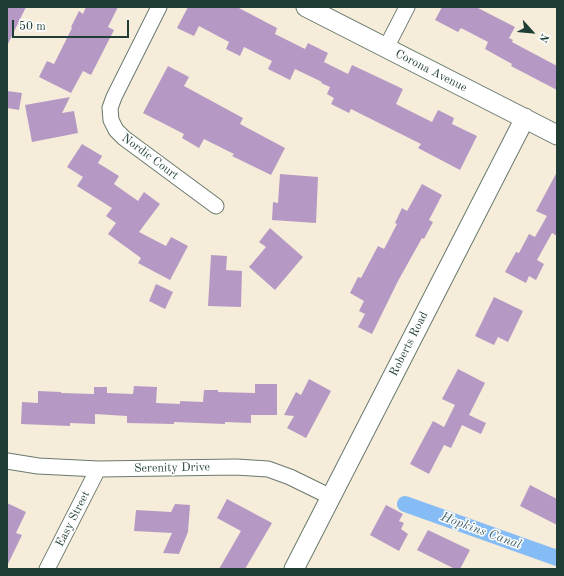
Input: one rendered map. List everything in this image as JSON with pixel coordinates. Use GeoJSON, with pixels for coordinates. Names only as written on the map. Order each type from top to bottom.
{"type":"FeatureCollection","features":[{"type":"Feature","properties":{"kind":"street","name":"Nordic Court"},"geometry":{"type":"LineString","coordinates":[[160,7],[114,98],[110,108],[111,120],[116,130],[124,138],[216,206]]}},
{"type":"Feature","properties":{"kind":"street","name":"Corona Avenue"},"geometry":{"type":"LineString","coordinates":[[306,7],[557,135]]}},
{"type":"Feature","properties":{"kind":"street"},"geometry":{"type":"LineString","coordinates":[[386,48],[407,7]]}},
{"type":"Feature","properties":{"kind":"street","name":"Roberts Road"},"geometry":{"type":"LineString","coordinates":[[294,569],[525,118]]}},
{"type":"Feature","properties":{"kind":"street","name":"Serenity Drive"},"geometry":{"type":"LineString","coordinates":[[7,461],[38,466],[98,469],[236,467],[268,469],[290,477],[331,497]]}},
{"type":"Feature","properties":{"kind":"street","name":"Easy Street"},"geometry":{"type":"LineString","coordinates":[[47,569],[98,469]]}},
{"type":"Feature","properties":{"kind":"building"},"geometry":{"type":"Polygon","coordinates":[[[7,7],[26,7],[7,46],[7,7]]]}},
{"type":"Feature","properties":{"kind":"building"},"geometry":{"type":"Polygon","coordinates":[[[86,7],[118,7],[108,27],[114,30],[91,75],[83,71],[71,93],[39,77],[47,61],[54,64],[79,11],[83,14],[86,7]]]}},
{"type":"Feature","properties":{"kind":"building"},"geometry":{"type":"Polygon","coordinates":[[[188,7],[237,7],[277,28],[275,34],[305,49],[308,43],[328,53],[324,62],[348,74],[352,65],[403,89],[396,104],[432,122],[438,110],[454,118],[452,124],[477,136],[460,170],[418,148],[421,144],[351,109],[349,113],[331,104],[334,98],[327,94],[330,87],[321,83],[322,82],[295,69],[290,80],[268,69],[272,61],[244,47],[240,56],[226,49],[229,42],[199,26],[194,36],[177,28],[188,7]]]}},
{"type":"Feature","properties":{"kind":"building"},"geometry":{"type":"Polygon","coordinates":[[[442,7],[476,7],[515,27],[509,38],[513,40],[512,42],[557,66],[557,90],[511,66],[512,64],[485,49],[488,42],[461,28],[458,32],[435,20],[442,7]]]}},
{"type":"Feature","properties":{"kind":"building"},"geometry":{"type":"Polygon","coordinates":[[[168,66],[189,77],[184,86],[243,118],[240,124],[285,148],[271,175],[232,156],[234,154],[204,139],[199,148],[182,138],[184,134],[143,113],[168,66]]]}},
{"type":"Feature","properties":{"kind":"building"},"geometry":{"type":"Polygon","coordinates":[[[7,91],[22,93],[19,110],[7,108],[7,91]]]}},
{"type":"Feature","properties":{"kind":"building"},"geometry":{"type":"Polygon","coordinates":[[[70,97],[62,113],[74,111],[78,133],[32,142],[25,105],[70,97]]]}},
{"type":"Feature","properties":{"kind":"building"},"geometry":{"type":"Polygon","coordinates":[[[82,144],[102,156],[98,163],[119,176],[114,184],[138,201],[144,192],[160,204],[139,232],[166,246],[171,237],[188,246],[170,280],[138,263],[141,258],[108,234],[116,223],[106,216],[112,208],[77,186],[83,177],[67,167],[82,144]]]}},
{"type":"Feature","properties":{"kind":"building"},"geometry":{"type":"Polygon","coordinates":[[[557,172],[557,236],[552,233],[537,260],[544,264],[536,280],[529,276],[526,283],[505,272],[516,252],[519,253],[529,234],[535,237],[547,216],[536,211],[557,172]]]}},
{"type":"Feature","properties":{"kind":"building"},"geometry":{"type":"Polygon","coordinates":[[[280,174],[318,177],[316,223],[272,220],[273,202],[278,203],[280,174]]]}},
{"type":"Feature","properties":{"kind":"building"},"geometry":{"type":"Polygon","coordinates":[[[422,184],[442,195],[429,220],[433,222],[424,239],[422,238],[398,281],[372,334],[358,327],[365,314],[359,311],[364,301],[350,293],[358,277],[361,278],[378,246],[384,249],[397,224],[395,223],[402,208],[407,211],[422,184]]]}},
{"type":"Feature","properties":{"kind":"building"},"geometry":{"type":"Polygon","coordinates":[[[270,228],[303,257],[275,290],[249,267],[266,247],[259,242],[270,228]]]}},
{"type":"Feature","properties":{"kind":"building"},"geometry":{"type":"Polygon","coordinates":[[[211,255],[227,256],[226,270],[242,271],[241,307],[208,306],[211,255]]]}},
{"type":"Feature","properties":{"kind":"building"},"geometry":{"type":"Polygon","coordinates":[[[156,284],[173,292],[165,309],[149,301],[156,284]]]}},
{"type":"Feature","properties":{"kind":"building"},"geometry":{"type":"Polygon","coordinates":[[[494,297],[523,311],[508,342],[498,337],[494,345],[475,336],[494,297]]]}},
{"type":"Feature","properties":{"kind":"building"},"geometry":{"type":"Polygon","coordinates":[[[458,369],[485,383],[469,415],[486,423],[481,434],[462,425],[451,448],[444,445],[429,474],[410,464],[433,421],[444,427],[455,405],[442,399],[458,369]]]}},
{"type":"Feature","properties":{"kind":"building"},"geometry":{"type":"Polygon","coordinates":[[[309,379],[331,391],[306,438],[287,428],[294,416],[284,415],[296,392],[301,395],[309,379]]]}},
{"type":"Feature","properties":{"kind":"building"},"geometry":{"type":"Polygon","coordinates":[[[255,384],[277,384],[277,415],[251,415],[251,423],[225,422],[225,424],[174,422],[174,424],[127,423],[127,416],[95,414],[95,424],[70,423],[70,426],[21,424],[22,402],[38,403],[38,391],[94,394],[94,387],[107,387],[107,393],[133,394],[134,386],[157,387],[156,403],[180,404],[180,401],[203,402],[204,390],[255,393],[255,384]]]}},
{"type":"Feature","properties":{"kind":"building"},"geometry":{"type":"Polygon","coordinates":[[[530,485],[557,499],[557,525],[520,506],[530,485]]]}},
{"type":"Feature","properties":{"kind":"building"},"geometry":{"type":"Polygon","coordinates":[[[227,499],[272,523],[245,569],[219,569],[241,531],[217,518],[227,499]]]}},
{"type":"Feature","properties":{"kind":"building"},"geometry":{"type":"Polygon","coordinates":[[[7,503],[26,512],[16,533],[22,535],[7,566],[7,503]]]}},
{"type":"Feature","properties":{"kind":"building"},"geometry":{"type":"Polygon","coordinates":[[[175,504],[190,505],[188,532],[179,554],[163,553],[172,533],[134,531],[136,510],[171,512],[175,504]]]}},
{"type":"Feature","properties":{"kind":"building"},"geometry":{"type":"Polygon","coordinates":[[[386,505],[403,514],[399,521],[404,523],[401,529],[408,534],[399,551],[370,535],[386,505]]]}},
{"type":"Feature","properties":{"kind":"building"},"geometry":{"type":"Polygon","coordinates":[[[428,530],[470,550],[460,569],[455,569],[417,550],[428,530]]]}},
{"type":"Feature","properties":{"kind":"waterway","name":"Hopkins Canal"},"geometry":{"type":"LineString","coordinates":[[405,504],[557,558]]}}]}
